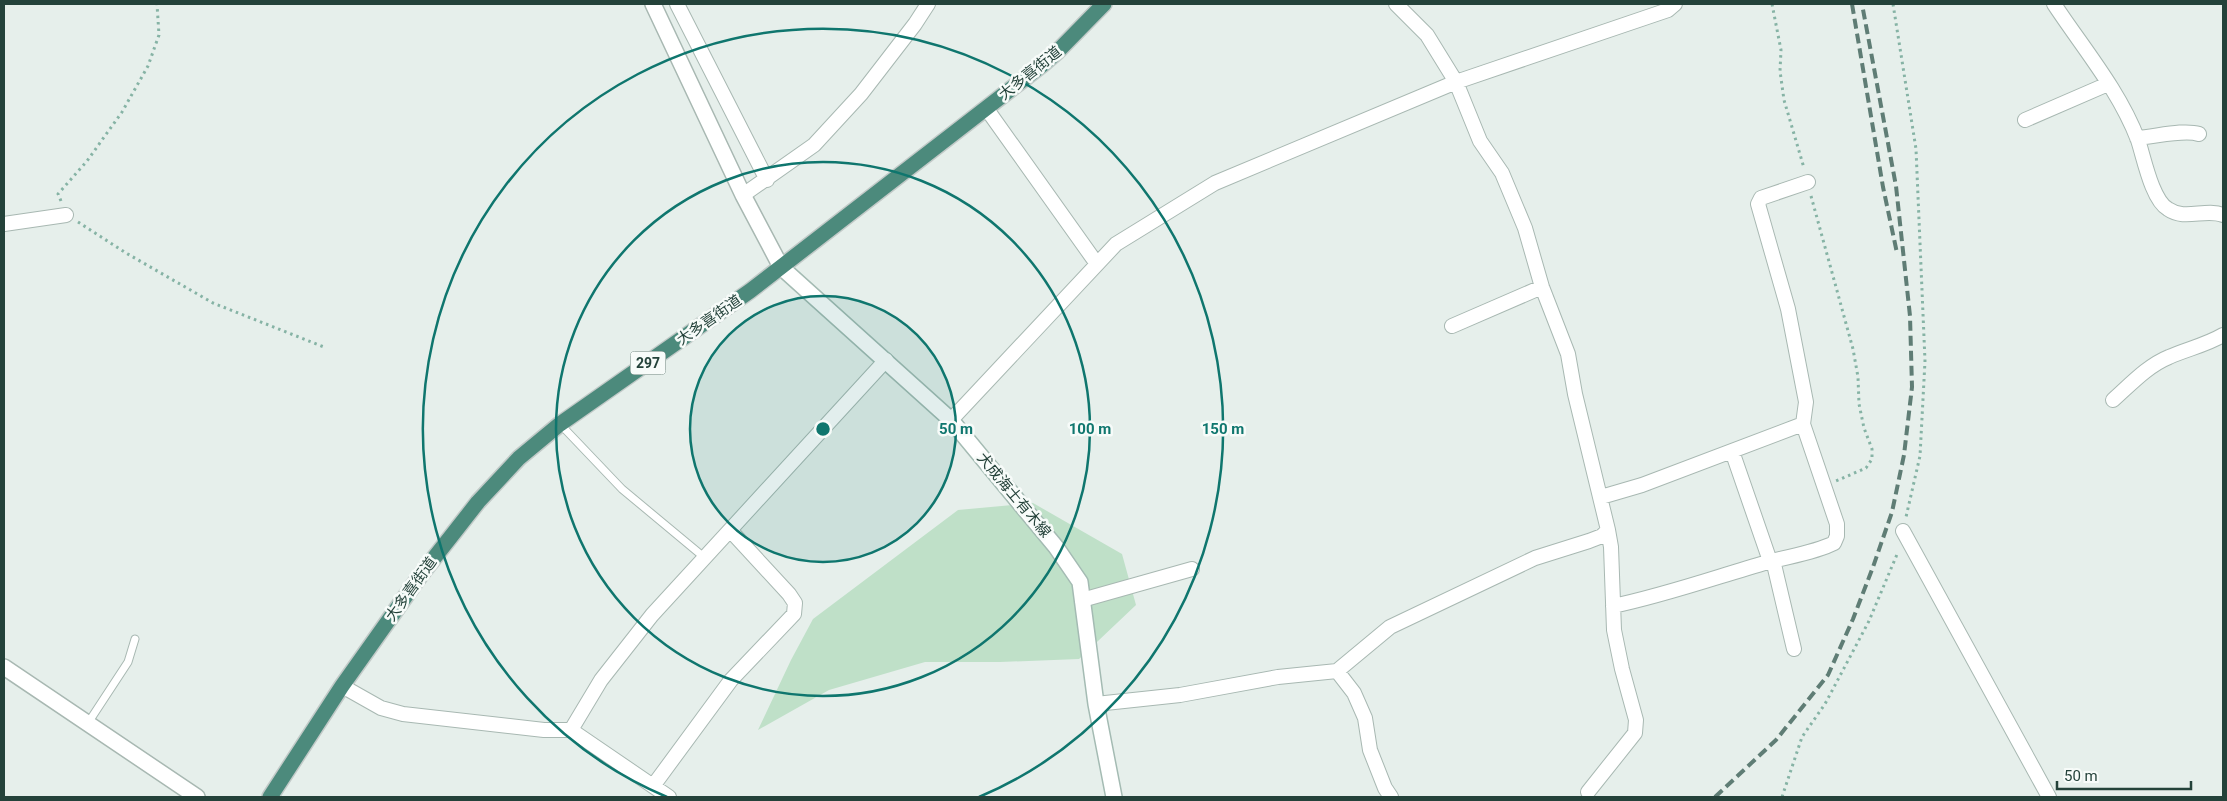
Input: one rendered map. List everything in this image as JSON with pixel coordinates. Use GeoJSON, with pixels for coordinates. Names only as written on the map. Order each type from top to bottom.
{"type":"FeatureCollection","features":[{"type":"Feature","properties":{"kind":"highway","name":"大多喜街道"},"geometry":{"type":"LineString","coordinates":[[270,797],[342,686],[420,576],[478,502],[520,458],[560,424],[718,314],[781,267],[986,108],[1057,52],[1104,4]]}},
{"type":"Feature","properties":{"kind":"main road"},"geometry":{"type":"LineString","coordinates":[[653,4],[743,195],[781,267]]}},
{"type":"Feature","properties":{"kind":"main road","name":"犬成海士有木線"},"geometry":{"type":"LineString","coordinates":[[781,267],[951,420],[1056,546],[1080,582],[1096,704],[1114,797]]}},
{"type":"Feature","properties":{"kind":"main road"},"geometry":{"type":"LineString","coordinates":[[4,667],[197,797]]}},
{"type":"Feature","properties":{"kind":"street"},"geometry":{"type":"LineString","coordinates":[[677,4],[767,180]]}},
{"type":"Feature","properties":{"kind":"street"},"geometry":{"type":"LineString","coordinates":[[743,195],[767,180],[814,145],[861,94],[915,24],[928,4]]}},
{"type":"Feature","properties":{"kind":"street"},"geometry":{"type":"LineString","coordinates":[[1396,4],[1427,35],[1456,82],[1480,141],[1502,173],[1525,228],[1542,287],[1568,354],[1575,394],[1608,530],[1611,547],[1614,630],[1636,720],[1635,732],[1588,792]]}},
{"type":"Feature","properties":{"kind":"street"},"geometry":{"type":"LineString","coordinates":[[951,420],[1116,244],[1215,183],[1456,82],[1668,10],[1675,4]]}},
{"type":"Feature","properties":{"kind":"street"},"geometry":{"type":"LineString","coordinates":[[2054,4],[2108,84],[2131,122],[2159,203],[2180,215],[2217,213],[2223,215]]}},
{"type":"Feature","properties":{"kind":"street"},"geometry":{"type":"LineString","coordinates":[[2025,120],[2108,84]]}},
{"type":"Feature","properties":{"kind":"street"},"geometry":{"type":"LineString","coordinates":[[986,108],[1097,264]]}},
{"type":"Feature","properties":{"kind":"street"},"geometry":{"type":"LineString","coordinates":[[2137,138],[2157,137],[2179,132],[2199,134]]}},
{"type":"Feature","properties":{"kind":"street"},"geometry":{"type":"LineString","coordinates":[[1613,606],[1647,599],[1772,561],[1825,548],[1834,543],[1837,536],[1837,524],[1804,424],[1806,402],[1788,309],[1758,204],[1761,198],[1808,182]]}},
{"type":"Feature","properties":{"kind":"street"},"geometry":{"type":"LineString","coordinates":[[4,224],[66,215]]}},
{"type":"Feature","properties":{"kind":"street"},"geometry":{"type":"LineString","coordinates":[[1452,326],[1542,287]]}},
{"type":"Feature","properties":{"kind":"street"},"geometry":{"type":"LineString","coordinates":[[2113,400],[2140,376],[2167,357],[2211,342],[2223,335]]}},
{"type":"Feature","properties":{"kind":"street"},"geometry":{"type":"LineString","coordinates":[[571,730],[602,680],[652,616],[886,360]]}},
{"type":"Feature","properties":{"kind":"street"},"geometry":{"type":"LineString","coordinates":[[1601,496],[1642,485],[1804,424]]}},
{"type":"Feature","properties":{"kind":"street"},"geometry":{"type":"LineString","coordinates":[[1732,451],[1772,561],[1794,649]]}},
{"type":"Feature","properties":{"kind":"street"},"geometry":{"type":"LineString","coordinates":[[653,786],[731,680],[794,614],[795,603],[789,594],[730,530]]}},
{"type":"Feature","properties":{"kind":"street"},"geometry":{"type":"LineString","coordinates":[[1096,704],[1180,695],[1278,677],[1337,671],[1390,627],[1535,558],[1589,541],[1602,536],[1608,530]]}},
{"type":"Feature","properties":{"kind":"street"},"geometry":{"type":"LineString","coordinates":[[1903,531],[2049,797]]}},
{"type":"Feature","properties":{"kind":"street"},"geometry":{"type":"LineString","coordinates":[[1082,600],[1192,569]]}},
{"type":"Feature","properties":{"kind":"street"},"geometry":{"type":"LineString","coordinates":[[1337,671],[1354,694],[1365,718],[1370,750],[1391,797]]}},
{"type":"Feature","properties":{"kind":"street"},"geometry":{"type":"LineString","coordinates":[[342,686],[381,708],[403,714],[544,730],[571,730],[669,797]]}},
{"type":"Feature","properties":{"kind":"lane"},"geometry":{"type":"LineString","coordinates":[[560,424],[622,489],[705,558]]}},
{"type":"Feature","properties":{"kind":"lane"},"geometry":{"type":"LineString","coordinates":[[88,723],[128,662],[135,640]]}},
{"type":"Feature","properties":{"kind":"path"},"geometry":{"type":"LineString","coordinates":[[157,4],[159,35],[148,66],[122,112],[86,161],[58,194],[66,215],[126,253],[213,303],[324,346]]}},
{"type":"Feature","properties":{"kind":"path"},"geometry":{"type":"LineString","coordinates":[[1772,4],[1781,50],[1780,71],[1784,100],[1808,182],[1852,349],[1858,377],[1859,404],[1864,428],[1872,449],[1872,458],[1866,468],[1824,486]]}},
{"type":"Feature","properties":{"kind":"path"},"geometry":{"type":"LineString","coordinates":[[1782,797],[1802,737],[1825,704],[1869,621],[1899,550],[1920,456],[1925,361],[1916,149],[1893,4]]}},
{"type":"Feature","properties":{"kind":"green space"},"geometry":{"type":"Polygon","coordinates":[[[1033,503],[1122,554],[1136,605],[1079,659],[925,662],[829,690],[758,730],[791,660],[813,619],[958,510],[1033,503]]]}},
{"type":"Feature","properties":{"kind":"railway"},"geometry":{"type":"LineString","coordinates":[[1852,4],[1883,187],[1897,253]]}},
{"type":"Feature","properties":{"kind":"railway"},"geometry":{"type":"LineString","coordinates":[[1715,797],[1776,740],[1828,675],[1853,619],[1873,567],[1892,512],[1904,455],[1912,387],[1910,316],[1896,186],[1862,4]]}}]}
